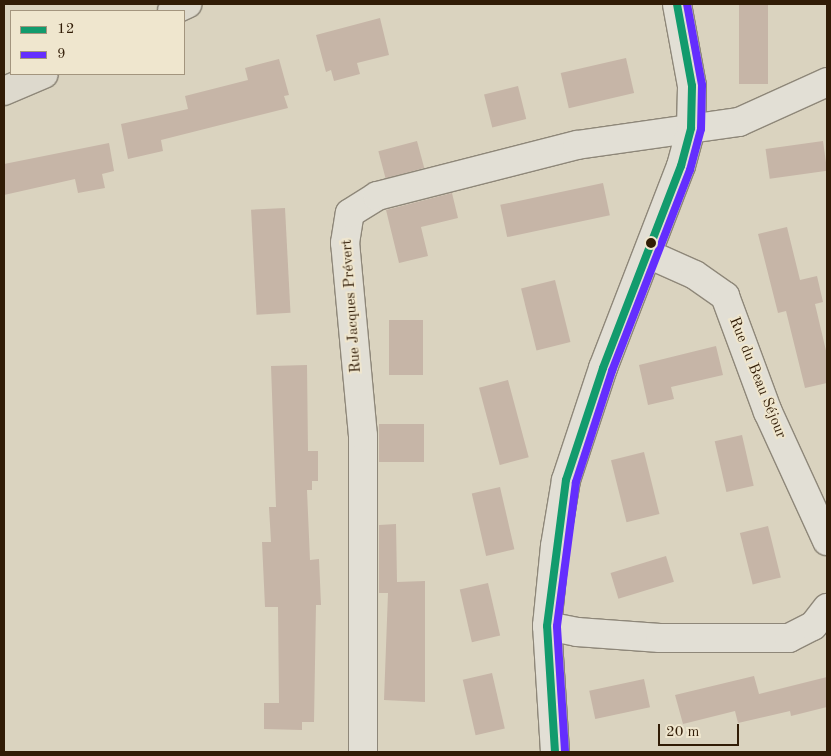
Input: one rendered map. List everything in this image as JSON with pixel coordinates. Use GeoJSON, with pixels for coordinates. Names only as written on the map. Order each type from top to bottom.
{"type":"FeatureCollection","features":[{"type":"Feature","properties":{"kind":"main road"},"geometry":{"type":"LineString","coordinates":[[174,10],[187,4]]}},
{"type":"Feature","properties":{"kind":"main road"},"geometry":{"type":"LineString","coordinates":[[4,91],[42,75]]}},
{"type":"Feature","properties":{"kind":"street"},"geometry":{"type":"LineString","coordinates":[[555,752],[547,626],[555,546],[566,480],[602,368],[681,166],[691,128],[692,86],[677,4]]}},
{"type":"Feature","properties":{"kind":"street","name":"Rue Jacques Prévert"},"geometry":{"type":"LineString","coordinates":[[363,752],[363,436],[345,243],[350,213],[376,196],[577,145],[739,122],[827,82]]}},
{"type":"Feature","properties":{"kind":"street","name":"Rue du Beau Séjour"},"geometry":{"type":"LineString","coordinates":[[648,254],[695,275],[725,296],[768,412],[827,541]]}},
{"type":"Feature","properties":{"kind":"street"},"geometry":{"type":"LineString","coordinates":[[547,626],[577,632],[660,638],[789,638],[813,626],[827,608]]}},
{"type":"Feature","properties":{"kind":"building"},"geometry":{"type":"Polygon","coordinates":[[[739,4],[768,4],[768,84],[739,84],[739,4]]]}},
{"type":"Feature","properties":{"kind":"building"},"geometry":{"type":"Polygon","coordinates":[[[380,18],[389,55],[357,63],[360,74],[334,81],[331,70],[326,72],[316,35],[380,18]]]}},
{"type":"Feature","properties":{"kind":"building"},"geometry":{"type":"Polygon","coordinates":[[[626,58],[634,93],[569,108],[561,73],[626,58]]]}},
{"type":"Feature","properties":{"kind":"building"},"geometry":{"type":"Polygon","coordinates":[[[279,59],[289,95],[284,96],[288,108],[161,140],[163,151],[128,159],[121,124],[188,109],[185,96],[248,80],[245,68],[279,59]]]}},
{"type":"Feature","properties":{"kind":"building"},"geometry":{"type":"Polygon","coordinates":[[[518,86],[526,119],[492,127],[484,94],[518,86]]]}},
{"type":"Feature","properties":{"kind":"building"},"geometry":{"type":"Polygon","coordinates":[[[417,141],[424,168],[386,178],[378,151],[417,141]]]}},
{"type":"Feature","properties":{"kind":"building"},"geometry":{"type":"Polygon","coordinates":[[[823,141],[827,171],[770,179],[766,149],[823,141]]]}},
{"type":"Feature","properties":{"kind":"building"},"geometry":{"type":"Polygon","coordinates":[[[109,143],[114,171],[102,174],[105,188],[78,193],[75,179],[4,195],[4,164],[109,143]]]}},
{"type":"Feature","properties":{"kind":"building"},"geometry":{"type":"Polygon","coordinates":[[[603,183],[610,215],[507,237],[500,205],[603,183]]]}},
{"type":"Feature","properties":{"kind":"building"},"geometry":{"type":"Polygon","coordinates":[[[452,193],[458,218],[421,227],[428,256],[399,263],[386,210],[452,193]]]}},
{"type":"Feature","properties":{"kind":"building"},"geometry":{"type":"Polygon","coordinates":[[[285,208],[290,313],[257,315],[251,210],[285,208]]]}},
{"type":"Feature","properties":{"kind":"building"},"geometry":{"type":"Polygon","coordinates":[[[787,227],[800,280],[817,276],[823,302],[815,304],[827,355],[827,383],[805,388],[786,311],[778,313],[758,234],[787,227]]]}},
{"type":"Feature","properties":{"kind":"building"},"geometry":{"type":"Polygon","coordinates":[[[555,280],[570,342],[537,351],[521,288],[555,280]]]}},
{"type":"Feature","properties":{"kind":"building"},"geometry":{"type":"Polygon","coordinates":[[[389,320],[423,320],[423,375],[389,375],[389,320]]]}},
{"type":"Feature","properties":{"kind":"building"},"geometry":{"type":"Polygon","coordinates":[[[716,346],[723,375],[671,387],[674,399],[648,405],[639,365],[716,346]]]}},
{"type":"Feature","properties":{"kind":"building"},"geometry":{"type":"Polygon","coordinates":[[[307,365],[308,451],[318,451],[318,481],[312,481],[312,490],[307,490],[310,560],[319,559],[321,605],[316,605],[314,722],[302,722],[302,730],[264,729],[264,703],[279,703],[278,607],[265,607],[262,542],[271,542],[269,507],[276,507],[271,366],[307,365]]]}},
{"type":"Feature","properties":{"kind":"building"},"geometry":{"type":"Polygon","coordinates":[[[508,380],[529,457],[500,465],[479,388],[508,380]]]}},
{"type":"Feature","properties":{"kind":"building"},"geometry":{"type":"Polygon","coordinates":[[[379,424],[424,424],[424,462],[379,462],[379,424]]]}},
{"type":"Feature","properties":{"kind":"building"},"geometry":{"type":"Polygon","coordinates":[[[742,435],[754,486],[726,492],[715,441],[742,435]]]}},
{"type":"Feature","properties":{"kind":"building"},"geometry":{"type":"Polygon","coordinates":[[[644,452],[659,514],[626,522],[611,460],[644,452]]]}},
{"type":"Feature","properties":{"kind":"building"},"geometry":{"type":"Polygon","coordinates":[[[500,487],[514,549],[486,556],[472,494],[500,487]]]}},
{"type":"Feature","properties":{"kind":"building"},"geometry":{"type":"Polygon","coordinates":[[[396,524],[397,582],[425,581],[425,702],[384,700],[388,593],[379,593],[379,525],[396,524]]]}},
{"type":"Feature","properties":{"kind":"building"},"geometry":{"type":"Polygon","coordinates":[[[768,526],[781,577],[753,584],[740,533],[768,526]]]}},
{"type":"Feature","properties":{"kind":"building"},"geometry":{"type":"Polygon","coordinates":[[[666,556],[674,582],[618,599],[611,573],[666,556]]]}},
{"type":"Feature","properties":{"kind":"building"},"geometry":{"type":"Polygon","coordinates":[[[488,583],[500,636],[472,642],[460,590],[488,583]]]}},
{"type":"Feature","properties":{"kind":"building"},"geometry":{"type":"Polygon","coordinates":[[[492,673],[505,729],[476,735],[463,680],[492,673]]]}},
{"type":"Feature","properties":{"kind":"building"},"geometry":{"type":"Polygon","coordinates":[[[754,676],[759,694],[827,677],[827,707],[791,716],[790,711],[738,723],[735,711],[683,724],[675,695],[754,676]]]}},
{"type":"Feature","properties":{"kind":"building"},"geometry":{"type":"Polygon","coordinates":[[[644,679],[650,707],[595,719],[589,691],[644,679]]]}},
{"type":"Feature","properties":{"kind":"transit line","name":"12"},"geometry":{"type":"LineString","coordinates":[[555,752],[547,626],[566,480],[603,368],[681,166],[691,128],[692,86],[677,4]]}},
{"type":"Feature","properties":{"kind":"transit line","name":"9"},"geometry":{"type":"LineString","coordinates":[[565,751],[557,626],[576,482],[612,371],[690,170],[701,129],[702,85],[687,4]]}}]}
